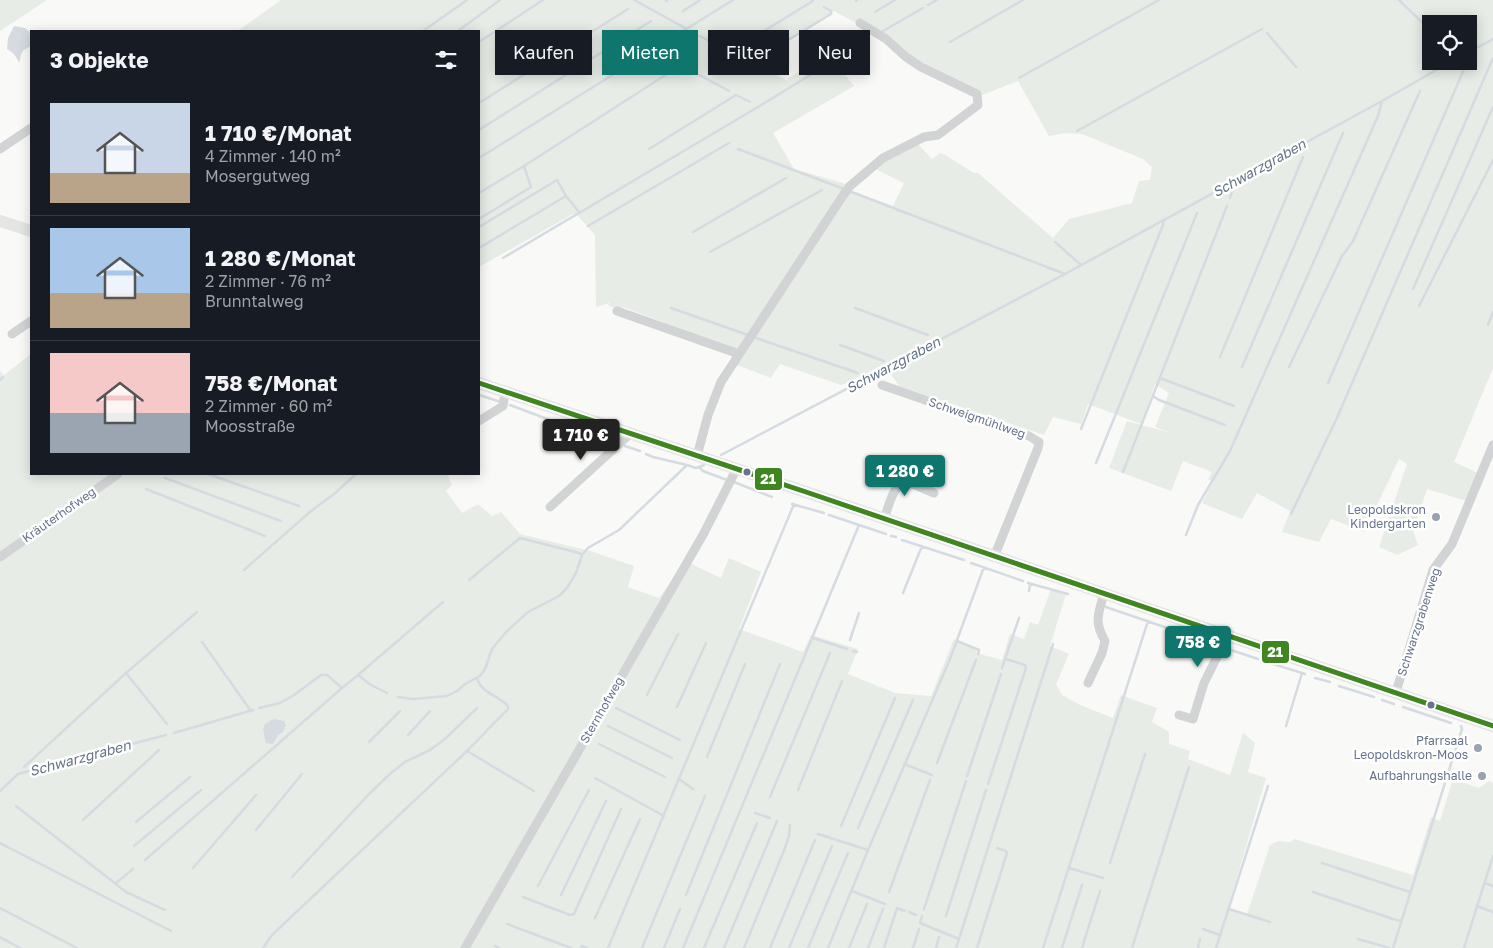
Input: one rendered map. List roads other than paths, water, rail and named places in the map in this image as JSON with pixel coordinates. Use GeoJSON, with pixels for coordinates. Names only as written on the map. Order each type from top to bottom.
{"type":"FeatureCollection","features":[{"type":"Feature","properties":{"kind":"street"},"geometry":{"type":"LineString","coordinates":[[697,456],[708,415],[721,382],[850,186],[883,158],[924,137],[938,136],[978,105],[977,94],[921,68],[886,39],[860,23]]}},
{"type":"Feature","properties":{"kind":"street"},"geometry":{"type":"LineString","coordinates":[[0,149],[30,129]]}},
{"type":"Feature","properties":{"kind":"street"},"geometry":{"type":"LineString","coordinates":[[0,220],[30,231]]}},
{"type":"Feature","properties":{"kind":"street"},"geometry":{"type":"LineString","coordinates":[[617,312],[739,354]]}},
{"type":"Feature","properties":{"kind":"street"},"geometry":{"type":"LineString","coordinates":[[12,334],[30,322]]}},
{"type":"Feature","properties":{"kind":"street"},"geometry":{"type":"LineString","coordinates":[[480,383],[1493,726]]}},
{"type":"Feature","properties":{"kind":"street","name":"Schweigmühlweg"},"geometry":{"type":"LineString","coordinates":[[882,385],[1029,436],[1039,442],[994,557]]}},
{"type":"Feature","properties":{"kind":"street"},"geometry":{"type":"LineString","coordinates":[[480,421],[503,406],[505,392]]}},
{"type":"Feature","properties":{"kind":"street"},"geometry":{"type":"LineString","coordinates":[[550,507],[630,434]]}},
{"type":"Feature","properties":{"kind":"street","name":"Schwarzgrabenweg"},"geometry":{"type":"LineString","coordinates":[[1396,692],[1433,570],[1452,544],[1493,445]]}},
{"type":"Feature","properties":{"kind":"street","name":"Sternhofweg"},"geometry":{"type":"LineString","coordinates":[[465,948],[704,533],[736,470]]}},
{"type":"Feature","properties":{"kind":"street","name":"Kräuterhofweg"},"geometry":{"type":"LineString","coordinates":[[0,557],[117,475]]}},
{"type":"Feature","properties":{"kind":"street"},"geometry":{"type":"LineString","coordinates":[[884,519],[894,492],[900,483],[906,481],[934,493]]}},
{"type":"Feature","properties":{"kind":"street"},"geometry":{"type":"LineString","coordinates":[[1088,683],[1102,654],[1105,641],[1099,630],[1098,614],[1104,594]]}},
{"type":"Feature","properties":{"kind":"street"},"geometry":{"type":"LineString","coordinates":[[1179,716],[1193,719],[1204,683],[1228,635]]}},
{"type":"Feature","properties":{"kind":"waterway"},"geometry":{"type":"LineString","coordinates":[[424,30],[467,0]]}},
{"type":"Feature","properties":{"kind":"waterway"},"geometry":{"type":"LineString","coordinates":[[459,30],[500,0]]}},
{"type":"Feature","properties":{"kind":"waterway"},"geometry":{"type":"LineString","coordinates":[[480,41],[543,0]]}},
{"type":"Feature","properties":{"kind":"waterway"},"geometry":{"type":"LineString","coordinates":[[634,0],[687,29]]}},
{"type":"Feature","properties":{"kind":"waterway"},"geometry":{"type":"LineString","coordinates":[[683,11],[700,0]]}},
{"type":"Feature","properties":{"kind":"waterway"},"geometry":{"type":"LineString","coordinates":[[480,157],[733,0]]}},
{"type":"Feature","properties":{"kind":"waterway"},"geometry":{"type":"LineString","coordinates":[[766,30],[812,0]]}},
{"type":"Feature","properties":{"kind":"waterway"},"geometry":{"type":"LineString","coordinates":[[875,12],[895,0]]}},
{"type":"Feature","properties":{"kind":"waterway"},"geometry":{"type":"LineString","coordinates":[[928,5],[937,0]]}},
{"type":"Feature","properties":{"kind":"waterway"},"geometry":{"type":"LineString","coordinates":[[950,42],[1023,0]]}},
{"type":"Feature","properties":{"kind":"waterway"},"geometry":{"type":"LineString","coordinates":[[1019,78],[1159,0]]}},
{"type":"Feature","properties":{"kind":"waterway"},"geometry":{"type":"LineString","coordinates":[[1399,0],[1422,22]]}},
{"type":"Feature","properties":{"kind":"waterway"},"geometry":{"type":"LineString","coordinates":[[700,36],[750,63],[831,14],[831,11],[824,7]]}},
{"type":"Feature","properties":{"kind":"waterway"},"geometry":{"type":"LineString","coordinates":[[883,31],[923,8]]}},
{"type":"Feature","properties":{"kind":"waterway"},"geometry":{"type":"LineString","coordinates":[[480,102],[628,9]]}},
{"type":"Feature","properties":{"kind":"waterway"},"geometry":{"type":"LineString","coordinates":[[480,129],[651,21]]}},
{"type":"Feature","properties":{"kind":"waterway"},"geometry":{"type":"LineString","coordinates":[[1077,131],[1262,29]]}},
{"type":"Feature","properties":{"kind":"waterway"},"geometry":{"type":"LineString","coordinates":[[1267,33],[1296,67]]}},
{"type":"Feature","properties":{"kind":"waterway","name":"Schwarzgraben"},"geometry":{"type":"LineString","coordinates":[[1477,48],[1493,39]]}},
{"type":"Feature","properties":{"kind":"waterway"},"geometry":{"type":"LineString","coordinates":[[1291,514],[1336,420],[1493,58]]}},
{"type":"Feature","properties":{"kind":"waterway"},"geometry":{"type":"LineString","coordinates":[[480,192],[681,65],[729,91]]}},
{"type":"Feature","properties":{"kind":"waterway","name":"Schwarzgraben"},"geometry":{"type":"LineString","coordinates":[[721,455],[1065,274],[1436,70]]}},
{"type":"Feature","properties":{"kind":"waterway"},"geometry":{"type":"LineString","coordinates":[[1328,383],[1464,70]]}},
{"type":"Feature","properties":{"kind":"waterway"},"geometry":{"type":"LineString","coordinates":[[503,258],[810,75]]}},
{"type":"Feature","properties":{"kind":"waterway"},"geometry":{"type":"LineString","coordinates":[[1289,367],[1342,256],[1353,241],[1420,91]]}},
{"type":"Feature","properties":{"kind":"waterway"},"geometry":{"type":"LineString","coordinates":[[649,149],[736,95],[750,102]]}},
{"type":"Feature","properties":{"kind":"waterway"},"geometry":{"type":"LineString","coordinates":[[1186,535],[1198,505],[1230,451],[1378,116],[1382,101]]}},
{"type":"Feature","properties":{"kind":"waterway"},"geometry":{"type":"LineString","coordinates":[[1413,289],[1493,107]]}},
{"type":"Feature","properties":{"kind":"waterway"},"geometry":{"type":"LineString","coordinates":[[1242,367],[1343,133]]}},
{"type":"Feature","properties":{"kind":"waterway"},"geometry":{"type":"LineString","coordinates":[[588,226],[729,143]]}},
{"type":"Feature","properties":{"kind":"waterway","name":"Schwarzgraben"},"geometry":{"type":"LineString","coordinates":[[738,149],[844,189]]}},
{"type":"Feature","properties":{"kind":"waterway"},"geometry":{"type":"LineString","coordinates":[[1220,357],[1303,157]]}},
{"type":"Feature","properties":{"kind":"waterway"},"geometry":{"type":"LineString","coordinates":[[1419,306],[1493,160]]}},
{"type":"Feature","properties":{"kind":"waterway"},"geometry":{"type":"LineString","coordinates":[[480,218],[531,187],[524,166]]}},
{"type":"Feature","properties":{"kind":"waterway"},"geometry":{"type":"LineString","coordinates":[[693,232],[786,178]]}},
{"type":"Feature","properties":{"kind":"waterway"},"geometry":{"type":"LineString","coordinates":[[480,226],[557,180],[566,196]]}},
{"type":"Feature","properties":{"kind":"waterway"},"geometry":{"type":"LineString","coordinates":[[1230,198],[1234,182]]}},
{"type":"Feature","properties":{"kind":"waterway"},"geometry":{"type":"LineString","coordinates":[[710,252],[822,190]]}},
{"type":"Feature","properties":{"kind":"waterway","name":"Schwarzgraben"},"geometry":{"type":"LineString","coordinates":[[849,191],[1065,274]]}},
{"type":"Feature","properties":{"kind":"waterway"},"geometry":{"type":"LineString","coordinates":[[480,247],[566,196],[580,213]]}},
{"type":"Feature","properties":{"kind":"waterway"},"geometry":{"type":"LineString","coordinates":[[1123,472],[1227,206]]}},
{"type":"Feature","properties":{"kind":"waterway"},"geometry":{"type":"LineString","coordinates":[[1096,463],[1197,213]]}},
{"type":"Feature","properties":{"kind":"waterway"},"geometry":{"type":"LineString","coordinates":[[1081,429],[1164,220]]}},
{"type":"Feature","properties":{"kind":"waterway"},"geometry":{"type":"LineString","coordinates":[[1055,242],[1081,265]]}},
{"type":"Feature","properties":{"kind":"waterway"},"geometry":{"type":"LineString","coordinates":[[671,308],[748,335]]}},
{"type":"Feature","properties":{"kind":"waterway"},"geometry":{"type":"LineString","coordinates":[[855,308],[928,335]]}},
{"type":"Feature","properties":{"kind":"waterway"},"geometry":{"type":"LineString","coordinates":[[1488,325],[1493,312]]}},
{"type":"Feature","properties":{"kind":"waterway"},"geometry":{"type":"LineString","coordinates":[[756,338],[858,373]]}},
{"type":"Feature","properties":{"kind":"waterway"},"geometry":{"type":"LineString","coordinates":[[840,345],[884,361]]}},
{"type":"Feature","properties":{"kind":"waterway"},"geometry":{"type":"LineString","coordinates":[[0,380],[3,377]]}},
{"type":"Feature","properties":{"kind":"waterway"},"geometry":{"type":"LineString","coordinates":[[1160,378],[1234,406]]}},
{"type":"Feature","properties":{"kind":"waterway"},"geometry":{"type":"LineString","coordinates":[[480,395],[501,402]]}},
{"type":"Feature","properties":{"kind":"waterway"},"geometry":{"type":"LineString","coordinates":[[1153,396],[1225,425]]}},
{"type":"Feature","properties":{"kind":"waterway"},"geometry":{"type":"LineString","coordinates":[[510,405],[558,423]]}},
{"type":"Feature","properties":{"kind":"waterway"},"geometry":{"type":"LineString","coordinates":[[564,426],[617,444]]}},
{"type":"Feature","properties":{"kind":"waterway"},"geometry":{"type":"LineString","coordinates":[[625,446],[640,451]]}},
{"type":"Feature","properties":{"kind":"waterway"},"geometry":{"type":"LineString","coordinates":[[646,454],[687,465]]}},
{"type":"Feature","properties":{"kind":"waterway","name":"Schwarzgraben"},"geometry":{"type":"LineString","coordinates":[[398,697],[413,699],[447,696],[480,676],[485,669],[492,649],[506,632],[528,612],[559,596],[567,588],[576,573],[582,555],[588,548],[619,530],[687,465],[696,468],[704,465]]}},
{"type":"Feature","properties":{"kind":"waterway"},"geometry":{"type":"LineString","coordinates":[[700,468],[703,471],[727,480]]}},
{"type":"Feature","properties":{"kind":"waterway"},"geometry":{"type":"LineString","coordinates":[[211,475],[299,506]]}},
{"type":"Feature","properties":{"kind":"waterway"},"geometry":{"type":"LineString","coordinates":[[244,570],[355,475]]}},
{"type":"Feature","properties":{"kind":"waterway"},"geometry":{"type":"LineString","coordinates":[[165,478],[281,521]]}},
{"type":"Feature","properties":{"kind":"waterway"},"geometry":{"type":"LineString","coordinates":[[734,482],[772,497]]}},
{"type":"Feature","properties":{"kind":"waterway"},"geometry":{"type":"LineString","coordinates":[[146,489],[265,536]]}},
{"type":"Feature","properties":{"kind":"waterway"},"geometry":{"type":"LineString","coordinates":[[792,504],[824,513]]}},
{"type":"Feature","properties":{"kind":"waterway"},"geometry":{"type":"LineString","coordinates":[[608,948],[794,504]]}},
{"type":"Feature","properties":{"kind":"waterway"},"geometry":{"type":"LineString","coordinates":[[829,515],[886,534]]}},
{"type":"Feature","properties":{"kind":"waterway"},"geometry":{"type":"LineString","coordinates":[[683,948],[859,525]]}},
{"type":"Feature","properties":{"kind":"waterway"},"geometry":{"type":"LineString","coordinates":[[891,536],[896,537]]}},
{"type":"Feature","properties":{"kind":"waterway"},"geometry":{"type":"LineString","coordinates":[[469,580],[520,538],[582,555]]}},
{"type":"Feature","properties":{"kind":"waterway"},"geometry":{"type":"LineString","coordinates":[[902,540],[964,560]]}},
{"type":"Feature","properties":{"kind":"waterway"},"geometry":{"type":"LineString","coordinates":[[903,593],[922,546]]}},
{"type":"Feature","properties":{"kind":"waterway"},"geometry":{"type":"LineString","coordinates":[[971,563],[1023,581]]}},
{"type":"Feature","properties":{"kind":"waterway"},"geometry":{"type":"LineString","coordinates":[[828,948],[950,659],[984,567]]}},
{"type":"Feature","properties":{"kind":"waterway"},"geometry":{"type":"LineString","coordinates":[[1028,583],[1068,594]]}},
{"type":"Feature","properties":{"kind":"waterway"},"geometry":{"type":"LineString","coordinates":[[1029,591],[1030,584]]}},
{"type":"Feature","properties":{"kind":"waterway"},"geometry":{"type":"LineString","coordinates":[[358,675],[443,602]]}},
{"type":"Feature","properties":{"kind":"waterway"},"geometry":{"type":"LineString","coordinates":[[1103,606],[1217,645]]}},
{"type":"Feature","properties":{"kind":"waterway"},"geometry":{"type":"LineString","coordinates":[[24,767],[126,673],[197,612]]}},
{"type":"Feature","properties":{"kind":"waterway"},"geometry":{"type":"LineString","coordinates":[[850,640],[859,613]]}},
{"type":"Feature","properties":{"kind":"waterway"},"geometry":{"type":"LineString","coordinates":[[1002,668],[1019,618]]}},
{"type":"Feature","properties":{"kind":"waterway"},"geometry":{"type":"LineString","coordinates":[[1043,948],[1148,621]]}},
{"type":"Feature","properties":{"kind":"waterway"},"geometry":{"type":"LineString","coordinates":[[647,695],[678,634]]}},
{"type":"Feature","properties":{"kind":"waterway"},"geometry":{"type":"LineString","coordinates":[[813,638],[847,649]]}},
{"type":"Feature","properties":{"kind":"waterway"},"geometry":{"type":"LineString","coordinates":[[957,641],[979,650],[978,654]]}},
{"type":"Feature","properties":{"kind":"waterway"},"geometry":{"type":"LineString","coordinates":[[202,642],[251,711]]}},
{"type":"Feature","properties":{"kind":"waterway"},"geometry":{"type":"LineString","coordinates":[[677,707],[706,643]]}},
{"type":"Feature","properties":{"kind":"waterway"},"geometry":{"type":"LineString","coordinates":[[959,939],[1053,644]]}},
{"type":"Feature","properties":{"kind":"waterway"},"geometry":{"type":"LineString","coordinates":[[1225,648],[1258,659]]}},
{"type":"Feature","properties":{"kind":"waterway"},"geometry":{"type":"LineString","coordinates":[[853,651],[857,652]]}},
{"type":"Feature","properties":{"kind":"waterway"},"geometry":{"type":"LineString","coordinates":[[770,797],[830,653]]}},
{"type":"Feature","properties":{"kind":"waterway"},"geometry":{"type":"LineString","coordinates":[[988,784],[1026,668],[1025,665],[1006,659]]}},
{"type":"Feature","properties":{"kind":"waterway"},"geometry":{"type":"LineString","coordinates":[[937,763],[976,660]]}},
{"type":"Feature","properties":{"kind":"waterway"},"geometry":{"type":"LineString","coordinates":[[1267,662],[1305,674]]}},
{"type":"Feature","properties":{"kind":"waterway"},"geometry":{"type":"LineString","coordinates":[[707,757],[745,664]]}},
{"type":"Feature","properties":{"kind":"waterway"},"geometry":{"type":"LineString","coordinates":[[686,895],[780,664]]}},
{"type":"Feature","properties":{"kind":"waterway"},"geometry":{"type":"LineString","coordinates":[[126,673],[167,724]]}},
{"type":"Feature","properties":{"kind":"waterway"},"geometry":{"type":"LineString","coordinates":[[1286,726],[1302,673]]}},
{"type":"Feature","properties":{"kind":"waterway"},"geometry":{"type":"LineString","coordinates":[[967,776],[1001,674]]}},
{"type":"Feature","properties":{"kind":"waterway","name":"Schwarzgraben"},"geometry":{"type":"LineString","coordinates":[[259,708],[280,703],[321,675],[327,675],[342,688],[358,675],[371,685],[387,693]]}},
{"type":"Feature","properties":{"kind":"waterway"},"geometry":{"type":"LineString","coordinates":[[1315,678],[1330,682]]}},
{"type":"Feature","properties":{"kind":"waterway"},"geometry":{"type":"LineString","coordinates":[[263,948],[272,935],[467,751],[508,709],[508,706],[483,688],[477,679]]}},
{"type":"Feature","properties":{"kind":"waterway"},"geometry":{"type":"LineString","coordinates":[[798,790],[842,681]]}},
{"type":"Feature","properties":{"kind":"waterway"},"geometry":{"type":"LineString","coordinates":[[1339,686],[1374,697]]}},
{"type":"Feature","properties":{"kind":"waterway"},"geometry":{"type":"LineString","coordinates":[[145,860],[342,688]]}},
{"type":"Feature","properties":{"kind":"waterway"},"geometry":{"type":"LineString","coordinates":[[841,826],[895,698]]}},
{"type":"Feature","properties":{"kind":"waterway"},"geometry":{"type":"LineString","coordinates":[[858,828],[913,700]]}},
{"type":"Feature","properties":{"kind":"waterway"},"geometry":{"type":"LineString","coordinates":[[1382,700],[1394,704]]}},
{"type":"Feature","properties":{"kind":"waterway"},"geometry":{"type":"LineString","coordinates":[[1403,707],[1451,723]]}},
{"type":"Feature","properties":{"kind":"waterway"},"geometry":{"type":"LineString","coordinates":[[292,877],[391,773],[405,762],[430,750],[445,739],[477,708]]}},
{"type":"Feature","properties":{"kind":"waterway"},"geometry":{"type":"LineString","coordinates":[[616,708],[680,740]]}},
{"type":"Feature","properties":{"kind":"waterway","name":"Schwarzgraben"},"geometry":{"type":"LineString","coordinates":[[174,733],[253,710]]}},
{"type":"Feature","properties":{"kind":"waterway"},"geometry":{"type":"LineString","coordinates":[[369,742],[400,711]]}},
{"type":"Feature","properties":{"kind":"waterway"},"geometry":{"type":"LineString","coordinates":[[408,735],[430,711]]}},
{"type":"Feature","properties":{"kind":"waterway"},"geometry":{"type":"LineString","coordinates":[[608,726],[672,758]]}},
{"type":"Feature","properties":{"kind":"waterway"},"geometry":{"type":"LineString","coordinates":[[1393,948],[1462,729],[1461,726]]}},
{"type":"Feature","properties":{"kind":"waterway","name":"Schwarzgraben"},"geometry":{"type":"LineString","coordinates":[[0,791],[18,774],[166,735]]}},
{"type":"Feature","properties":{"kind":"waterway"},"geometry":{"type":"LineString","coordinates":[[599,744],[665,777]]}},
{"type":"Feature","properties":{"kind":"waterway"},"geometry":{"type":"LineString","coordinates":[[83,820],[159,750]]}},
{"type":"Feature","properties":{"kind":"waterway"},"geometry":{"type":"LineString","coordinates":[[467,751],[534,791]]}},
{"type":"Feature","properties":{"kind":"waterway"},"geometry":{"type":"LineString","coordinates":[[1110,863],[1145,754]]}},
{"type":"Feature","properties":{"kind":"waterway"},"geometry":{"type":"LineString","coordinates":[[904,764],[932,775]]}},
{"type":"Feature","properties":{"kind":"waterway"},"geometry":{"type":"LineString","coordinates":[[1132,948],[1189,767]]}},
{"type":"Feature","properties":{"kind":"waterway"},"geometry":{"type":"LineString","coordinates":[[256,830],[302,774]]}},
{"type":"Feature","properties":{"kind":"waterway"},"geometry":{"type":"LineString","coordinates":[[136,822],[190,777]]}},
{"type":"Feature","properties":{"kind":"waterway"},"geometry":{"type":"LineString","coordinates":[[595,778],[664,816]]}},
{"type":"Feature","properties":{"kind":"waterway"},"geometry":{"type":"LineString","coordinates":[[679,779],[693,789]]}},
{"type":"Feature","properties":{"kind":"waterway"},"geometry":{"type":"LineString","coordinates":[[889,892],[930,780]]}},
{"type":"Feature","properties":{"kind":"waterway"},"geometry":{"type":"LineString","coordinates":[[924,909],[966,781]]}},
{"type":"Feature","properties":{"kind":"waterway"},"geometry":{"type":"LineString","coordinates":[[1216,948],[1268,786]]}},
{"type":"Feature","properties":{"kind":"waterway"},"geometry":{"type":"LineString","coordinates":[[134,846],[201,790]]}},
{"type":"Feature","properties":{"kind":"waterway"},"geometry":{"type":"LineString","coordinates":[[538,886],[589,790]]}},
{"type":"Feature","properties":{"kind":"waterway"},"geometry":{"type":"LineString","coordinates":[[946,916],[986,790]]}},
{"type":"Feature","properties":{"kind":"waterway"},"geometry":{"type":"LineString","coordinates":[[193,868],[256,795]]}},
{"type":"Feature","properties":{"kind":"waterway"},"geometry":{"type":"LineString","coordinates":[[642,948],[705,796]]}},
{"type":"Feature","properties":{"kind":"waterway"},"geometry":{"type":"LineString","coordinates":[[561,895],[606,801]]}},
{"type":"Feature","properties":{"kind":"waterway"},"geometry":{"type":"LineString","coordinates":[[16,806],[126,892],[165,910]]}},
{"type":"Feature","properties":{"kind":"waterway"},"geometry":{"type":"LineString","coordinates":[[523,897],[570,915],[574,914],[621,809]]}},
{"type":"Feature","properties":{"kind":"waterway"},"geometry":{"type":"LineString","coordinates":[[755,813],[770,818]]}},
{"type":"Feature","properties":{"kind":"waterway"},"geometry":{"type":"LineString","coordinates":[[595,918],[640,819]]}},
{"type":"Feature","properties":{"kind":"waterway"},"geometry":{"type":"LineString","coordinates":[[724,948],[777,821]]}},
{"type":"Feature","properties":{"kind":"waterway"},"geometry":{"type":"LineString","coordinates":[[704,948],[757,823]]}},
{"type":"Feature","properties":{"kind":"waterway"},"geometry":{"type":"LineString","coordinates":[[744,948],[785,848],[790,825]]}},
{"type":"Feature","properties":{"kind":"waterway"},"geometry":{"type":"LineString","coordinates":[[818,834],[868,850]]}},
{"type":"Feature","properties":{"kind":"waterway"},"geometry":{"type":"LineString","coordinates":[[770,948],[815,840]]}},
{"type":"Feature","properties":{"kind":"waterway"},"geometry":{"type":"LineString","coordinates":[[0,843],[171,931]]}},
{"type":"Feature","properties":{"kind":"waterway"},"geometry":{"type":"LineString","coordinates":[[789,948],[832,846]]}},
{"type":"Feature","properties":{"kind":"waterway"},"geometry":{"type":"LineString","coordinates":[[977,948],[1007,853],[997,848]]}},
{"type":"Feature","properties":{"kind":"waterway"},"geometry":{"type":"LineString","coordinates":[[808,948],[848,853]]}},
{"type":"Feature","properties":{"kind":"waterway"},"geometry":{"type":"LineString","coordinates":[[1464,948],[1493,856]]}},
{"type":"Feature","properties":{"kind":"waterway"},"geometry":{"type":"LineString","coordinates":[[1322,863],[1410,892]]}},
{"type":"Feature","properties":{"kind":"waterway"},"geometry":{"type":"LineString","coordinates":[[1069,868],[1103,878]]}},
{"type":"Feature","properties":{"kind":"waterway"},"geometry":{"type":"LineString","coordinates":[[116,883],[133,869]]}},
{"type":"Feature","properties":{"kind":"waterway"},"geometry":{"type":"LineString","coordinates":[[1485,883],[1493,886]]}},
{"type":"Feature","properties":{"kind":"waterway"},"geometry":{"type":"LineString","coordinates":[[1062,948],[1082,885]]}},
{"type":"Feature","properties":{"kind":"waterway"},"geometry":{"type":"LineString","coordinates":[[852,891],[885,904]]}},
{"type":"Feature","properties":{"kind":"waterway"},"geometry":{"type":"LineString","coordinates":[[1082,948],[1100,891]]}},
{"type":"Feature","properties":{"kind":"waterway"},"geometry":{"type":"LineString","coordinates":[[1313,892],[1401,921]]}},
{"type":"Feature","properties":{"kind":"waterway"},"geometry":{"type":"LineString","coordinates":[[849,948],[867,904]]}},
{"type":"Feature","properties":{"kind":"waterway"},"geometry":{"type":"LineString","coordinates":[[1477,906],[1493,912]]}},
{"type":"Feature","properties":{"kind":"waterway"},"geometry":{"type":"LineString","coordinates":[[0,908],[77,948]]}},
{"type":"Feature","properties":{"kind":"waterway"},"geometry":{"type":"LineString","coordinates":[[884,948],[897,908],[905,911]]}},
{"type":"Feature","properties":{"kind":"waterway"},"geometry":{"type":"LineString","coordinates":[[664,948],[680,909]]}},
{"type":"Feature","properties":{"kind":"waterway"},"geometry":{"type":"LineString","coordinates":[[868,948],[883,909]]}},
{"type":"Feature","properties":{"kind":"waterway"},"geometry":{"type":"LineString","coordinates":[[1229,909],[1270,922]]}},
{"type":"Feature","properties":{"kind":"waterway"},"geometry":{"type":"LineString","coordinates":[[909,912],[916,915]]}},
{"type":"Feature","properties":{"kind":"waterway"},"geometry":{"type":"LineString","coordinates":[[922,916],[920,923],[959,939],[956,948]]}},
{"type":"Feature","properties":{"kind":"waterway"},"geometry":{"type":"LineString","coordinates":[[507,924],[571,948]]}},
{"type":"Feature","properties":{"kind":"waterway"},"geometry":{"type":"LineString","coordinates":[[913,948],[919,929]]}},
{"type":"Feature","properties":{"kind":"waterway"},"geometry":{"type":"LineString","coordinates":[[1203,929],[1220,935]]}},
{"type":"Feature","properties":{"kind":"waterway"},"geometry":{"type":"LineString","coordinates":[[0,937],[20,948]]}},
{"type":"Feature","properties":{"kind":"waterway"},"geometry":{"type":"LineString","coordinates":[[936,948],[939,937]]}},
{"type":"Feature","properties":{"kind":"waterway"},"geometry":{"type":"LineString","coordinates":[[1198,948],[1200,939]]}},
{"type":"Feature","properties":{"kind":"waterway"},"geometry":{"type":"LineString","coordinates":[[1358,939],[1389,948]]}},
{"type":"Feature","properties":{"kind":"waterway"},"geometry":{"type":"LineString","coordinates":[[495,946],[499,948]]}},
{"type":"Feature","properties":{"kind":"waterway"},"geometry":{"type":"LineString","coordinates":[[581,948],[582,946],[587,948]]}},
{"type":"Feature","properties":{"kind":"place","name":"Leopoldskron Kindergarten"},"geometry":{"type":"Point","coordinates":[1436,517]}},
{"type":"Feature","properties":{"kind":"place","name":"Pfarrsaal Leopoldskron-Moos"},"geometry":{"type":"Point","coordinates":[1478,748]}},
{"type":"Feature","properties":{"kind":"place","name":"Aufbahrungshalle"},"geometry":{"type":"Point","coordinates":[1482,776]}}]}
